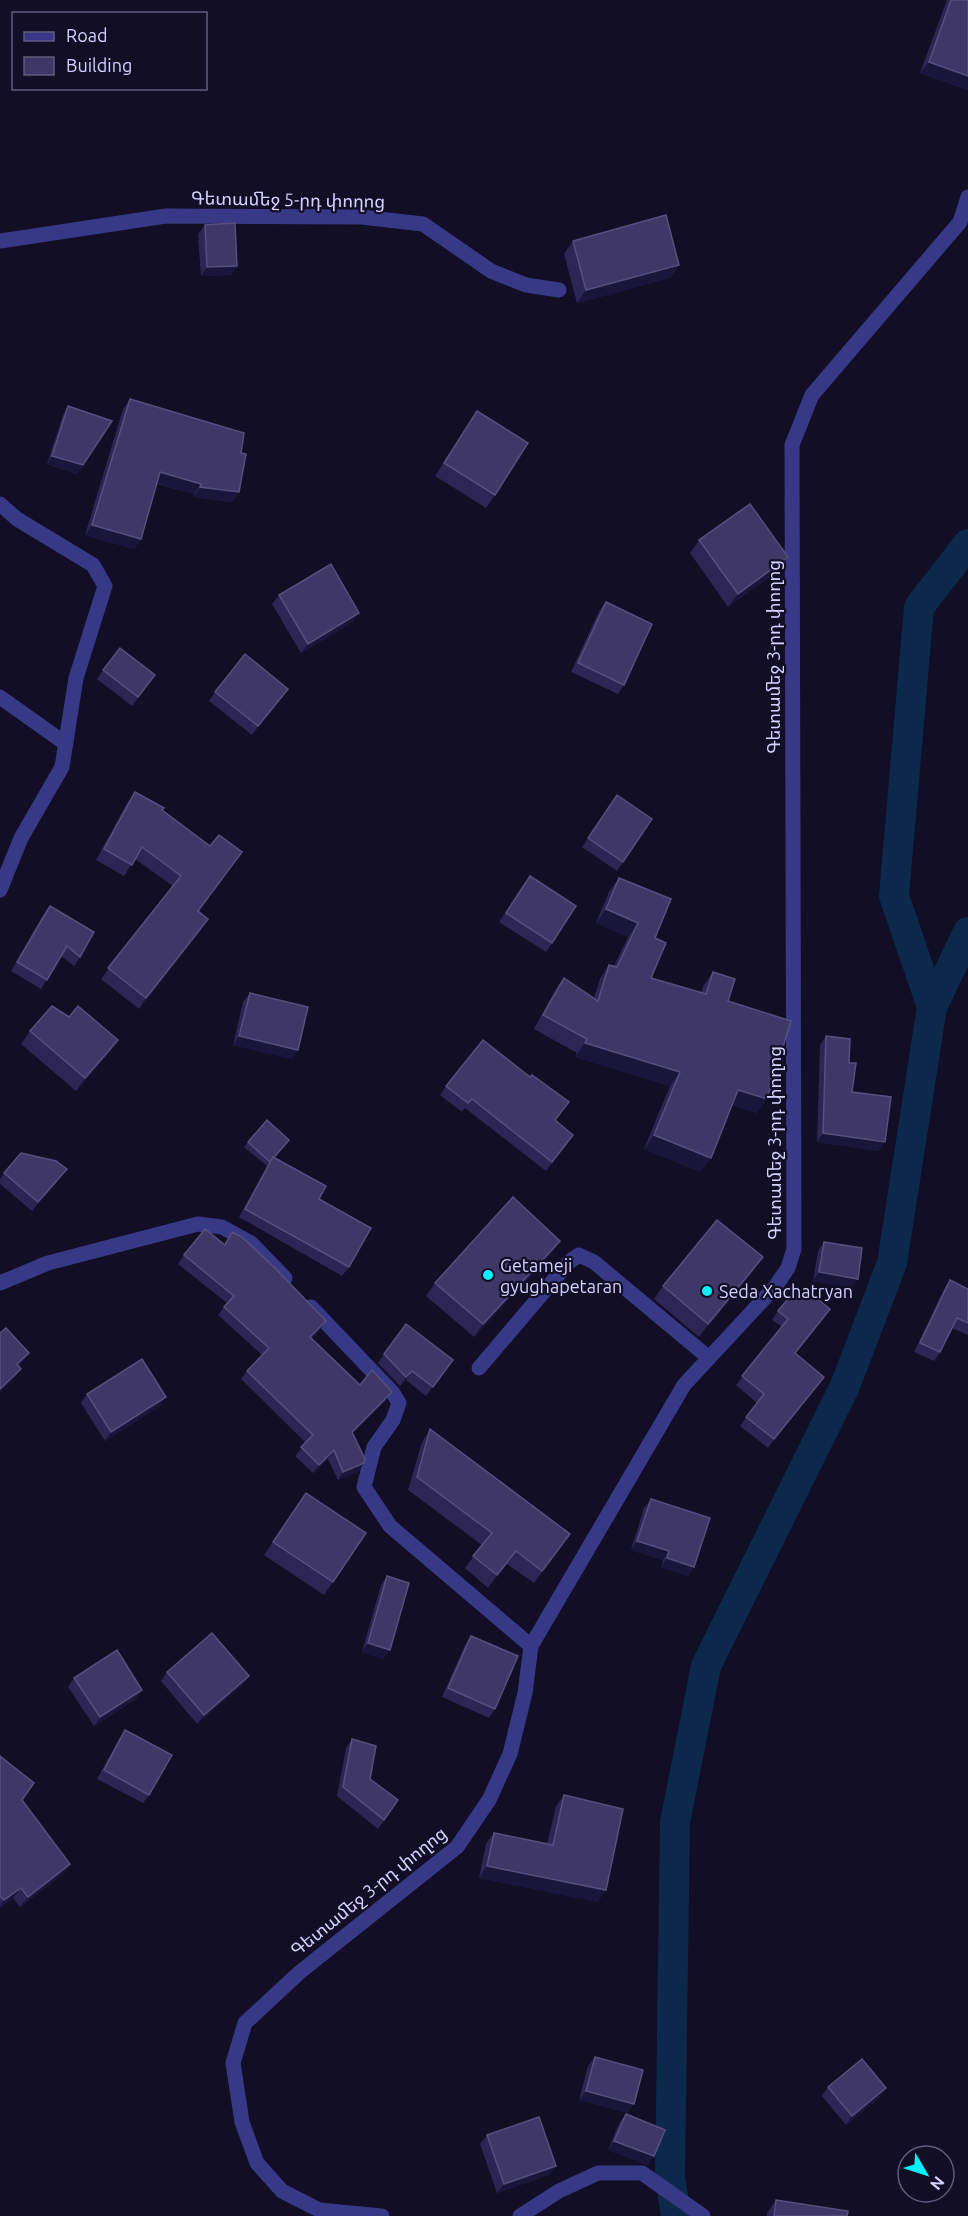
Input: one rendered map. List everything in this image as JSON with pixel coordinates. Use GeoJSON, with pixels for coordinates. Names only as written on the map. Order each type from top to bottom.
{"type":"FeatureCollection","features":[{"type":"Feature","properties":{"kind":"street","name":"Գետամեջ 3-րդ փողոց"},"geometry":{"type":"LineString","coordinates":[[382,2216],[319,2210],[282,2191],[257,2163],[242,2122],[233,2063],[246,2023],[300,1972],[457,1847],[489,1800],[510,1754],[525,1693],[531,1646],[684,1385],[775,1287],[788,1268],[794,1249],[792,445],[812,395],[960,222],[968,196]]}},
{"type":"Feature","properties":{"kind":"street","name":"Գետամեջ 5-րդ փողոց"},"geometry":{"type":"LineString","coordinates":[[0,241],[166,216],[361,217],[423,224],[491,271],[526,285],[559,290]]}},
{"type":"Feature","properties":{"kind":"street"},"geometry":{"type":"LineString","coordinates":[[0,504],[17,519],[93,565],[105,586],[76,678],[62,767],[21,838],[0,890]]}},
{"type":"Feature","properties":{"kind":"street"},"geometry":{"type":"LineString","coordinates":[[0,697],[66,744]]}},
{"type":"Feature","properties":{"kind":"street"},"geometry":{"type":"LineString","coordinates":[[0,1283],[48,1263],[198,1224],[222,1227],[251,1243],[393,1393],[399,1403],[393,1420],[374,1446],[364,1487],[390,1526],[531,1646]]}},
{"type":"Feature","properties":{"kind":"street"},"geometry":{"type":"LineString","coordinates":[[479,1368],[569,1262],[579,1255],[594,1262],[709,1358]]}},
{"type":"Feature","properties":{"kind":"street"},"geometry":{"type":"LineString","coordinates":[[520,2216],[559,2191],[598,2173],[642,2173],[702,2215]]}},
{"type":"Feature","properties":{"kind":"building"},"geometry":{"type":"Polygon","coordinates":[[[951,0],[968,0],[968,76],[929,62],[951,0]]]}},
{"type":"Feature","properties":{"kind":"building"},"geometry":{"type":"Polygon","coordinates":[[[666,215],[679,265],[586,290],[573,241],[666,215]]]}},
{"type":"Feature","properties":{"kind":"building"},"geometry":{"type":"Polygon","coordinates":[[[235,223],[237,266],[207,267],[205,225],[235,223]]]}},
{"type":"Feature","properties":{"kind":"building"},"geometry":{"type":"Polygon","coordinates":[[[130,399],[244,433],[241,453],[246,454],[239,492],[200,487],[201,484],[160,472],[141,539],[92,525],[130,399]]]}},
{"type":"Feature","properties":{"kind":"building"},"geometry":{"type":"Polygon","coordinates":[[[68,406],[112,421],[83,465],[52,456],[68,406]]]}},
{"type":"Feature","properties":{"kind":"building"},"geometry":{"type":"Polygon","coordinates":[[[477,411],[528,443],[495,495],[444,463],[477,411]]]}},
{"type":"Feature","properties":{"kind":"building"},"geometry":{"type":"Polygon","coordinates":[[[750,504],[788,557],[738,594],[699,540],[750,504]]]}},
{"type":"Feature","properties":{"kind":"building"},"geometry":{"type":"Polygon","coordinates":[[[331,564],[359,613],[308,644],[279,595],[331,564]]]}},
{"type":"Feature","properties":{"kind":"building"},"geometry":{"type":"Polygon","coordinates":[[[606,602],[652,624],[624,685],[578,663],[606,602]]]}},
{"type":"Feature","properties":{"kind":"building"},"geometry":{"type":"Polygon","coordinates":[[[120,648],[155,675],[138,697],[103,670],[120,648]]]}},
{"type":"Feature","properties":{"kind":"building"},"geometry":{"type":"Polygon","coordinates":[[[245,654],[288,689],[258,726],[215,692],[245,654]]]}},
{"type":"Feature","properties":{"kind":"building"},"geometry":{"type":"Polygon","coordinates":[[[135,792],[164,808],[162,810],[210,846],[219,835],[242,852],[198,911],[208,919],[146,998],[108,968],[181,876],[142,847],[132,865],[104,849],[135,792]]]}},
{"type":"Feature","properties":{"kind":"building"},"geometry":{"type":"Polygon","coordinates":[[[617,795],[652,819],[623,862],[588,838],[617,795]]]}},
{"type":"Feature","properties":{"kind":"building"},"geometry":{"type":"Polygon","coordinates":[[[530,876],[576,906],[552,943],[506,913],[530,876]]]}},
{"type":"Feature","properties":{"kind":"building"},"geometry":{"type":"Polygon","coordinates":[[[619,878],[671,899],[655,938],[666,943],[651,978],[706,994],[713,972],[735,979],[728,1001],[791,1021],[767,1099],[738,1090],[711,1158],[654,1135],[680,1072],[585,1043],[587,1039],[543,1015],[564,978],[598,1001],[609,965],[617,967],[638,923],[606,909],[619,878]]]}},
{"type":"Feature","properties":{"kind":"building"},"geometry":{"type":"Polygon","coordinates":[[[50,906],[94,932],[80,957],[67,946],[47,980],[17,962],[50,906]]]}},
{"type":"Feature","properties":{"kind":"building"},"geometry":{"type":"Polygon","coordinates":[[[250,993],[308,1007],[298,1050],[239,1036],[250,993]]]}},
{"type":"Feature","properties":{"kind":"building"},"geometry":{"type":"Polygon","coordinates":[[[52,1006],[69,1017],[78,1006],[118,1040],[85,1078],[30,1031],[52,1006]]]}},
{"type":"Feature","properties":{"kind":"building"},"geometry":{"type":"Polygon","coordinates":[[[826,1036],[850,1039],[849,1063],[856,1063],[852,1092],[891,1097],[885,1142],[823,1133],[826,1036]]]}},
{"type":"Feature","properties":{"kind":"building"},"geometry":{"type":"Polygon","coordinates":[[[483,1040],[530,1077],[532,1075],[569,1102],[555,1120],[573,1135],[552,1162],[472,1099],[468,1103],[446,1086],[483,1040]]]}},
{"type":"Feature","properties":{"kind":"building"},"geometry":{"type":"Polygon","coordinates":[[[267,1120],[289,1140],[270,1162],[248,1142],[267,1120]]]}},
{"type":"Feature","properties":{"kind":"building"},"geometry":{"type":"Polygon","coordinates":[[[21,1153],[56,1161],[67,1169],[38,1202],[4,1173],[21,1153]]]}},
{"type":"Feature","properties":{"kind":"building"},"geometry":{"type":"Polygon","coordinates":[[[273,1157],[326,1186],[319,1199],[371,1228],[349,1267],[245,1209],[273,1157]]]}},
{"type":"Feature","properties":{"kind":"building","name":"Getameji gyughapetaran"},"geometry":{"type":"Polygon","coordinates":[[[513,1197],[560,1241],[483,1324],[435,1283],[513,1197]]]}},
{"type":"Feature","properties":{"kind":"building"},"geometry":{"type":"Polygon","coordinates":[[[717,1220],[763,1257],[708,1324],[663,1286],[717,1220]]]}},
{"type":"Feature","properties":{"kind":"building"},"geometry":{"type":"Polygon","coordinates":[[[205,1229],[225,1245],[232,1232],[242,1237],[326,1321],[310,1337],[360,1385],[372,1370],[392,1392],[352,1432],[365,1459],[364,1463],[343,1472],[334,1450],[319,1465],[301,1447],[313,1435],[247,1371],[269,1348],[224,1307],[234,1296],[184,1255],[205,1229]]]}},
{"type":"Feature","properties":{"kind":"building"},"geometry":{"type":"Polygon","coordinates":[[[824,1242],[862,1248],[858,1279],[819,1272],[824,1242]]]}},
{"type":"Feature","properties":{"kind":"building"},"geometry":{"type":"Polygon","coordinates":[[[950,1280],[968,1289],[968,1323],[957,1318],[940,1352],[920,1343],[950,1280]]]}},
{"type":"Feature","properties":{"kind":"building"},"geometry":{"type":"Polygon","coordinates":[[[796,1289],[805,1289],[830,1309],[795,1353],[824,1377],[774,1439],[746,1417],[764,1394],[742,1376],[788,1319],[778,1311],[796,1289]]]}},
{"type":"Feature","properties":{"kind":"building"},"geometry":{"type":"Polygon","coordinates":[[[406,1324],[453,1360],[433,1387],[412,1371],[406,1377],[384,1354],[406,1324]]]}},
{"type":"Feature","properties":{"kind":"building"},"geometry":{"type":"Polygon","coordinates":[[[6,1328],[29,1353],[17,1364],[21,1369],[0,1389],[0,1333],[6,1328]]]}},
{"type":"Feature","properties":{"kind":"building"},"geometry":{"type":"Polygon","coordinates":[[[142,1359],[166,1397],[111,1432],[87,1394],[142,1359]]]}},
{"type":"Feature","properties":{"kind":"building"},"geometry":{"type":"Polygon","coordinates":[[[430,1429],[570,1534],[542,1571],[516,1551],[497,1575],[473,1556],[492,1533],[417,1477],[430,1429]]]}},
{"type":"Feature","properties":{"kind":"building"},"geometry":{"type":"Polygon","coordinates":[[[306,1493],[366,1533],[333,1582],[273,1542],[306,1493]]]}},
{"type":"Feature","properties":{"kind":"building"},"geometry":{"type":"Polygon","coordinates":[[[651,1499],[710,1518],[694,1567],[667,1558],[669,1551],[637,1541],[651,1499]]]}},
{"type":"Feature","properties":{"kind":"building"},"geometry":{"type":"Polygon","coordinates":[[[387,1576],[409,1583],[390,1650],[368,1643],[387,1576]]]}},
{"type":"Feature","properties":{"kind":"building"},"geometry":{"type":"Polygon","coordinates":[[[212,1633],[249,1676],[204,1715],[167,1672],[212,1633]]]}},
{"type":"Feature","properties":{"kind":"building"},"geometry":{"type":"Polygon","coordinates":[[[471,1636],[518,1656],[495,1709],[448,1688],[471,1636]]]}},
{"type":"Feature","properties":{"kind":"building"},"geometry":{"type":"Polygon","coordinates":[[[117,1650],[142,1690],[100,1717],[74,1678],[117,1650]]]}},
{"type":"Feature","properties":{"kind":"building"},"geometry":{"type":"Polygon","coordinates":[[[125,1730],[172,1755],[149,1795],[104,1770],[125,1730]]]}},
{"type":"Feature","properties":{"kind":"building"},"geometry":{"type":"Polygon","coordinates":[[[352,1739],[376,1746],[370,1779],[398,1800],[384,1820],[343,1787],[352,1739]]]}},
{"type":"Feature","properties":{"kind":"building"},"geometry":{"type":"Polygon","coordinates":[[[0,1756],[34,1783],[22,1800],[70,1864],[28,1897],[21,1888],[4,1900],[0,1896],[0,1756]]]}},
{"type":"Feature","properties":{"kind":"building"},"geometry":{"type":"Polygon","coordinates":[[[564,1795],[623,1809],[606,1890],[487,1866],[494,1833],[553,1845],[564,1795]]]}},
{"type":"Feature","properties":{"kind":"building"},"geometry":{"type":"Polygon","coordinates":[[[595,2057],[643,2070],[634,2104],[586,2091],[595,2057]]]}},
{"type":"Feature","properties":{"kind":"building"},"geometry":{"type":"Polygon","coordinates":[[[862,2059],[886,2088],[852,2116],[828,2087],[862,2059]]]}},
{"type":"Feature","properties":{"kind":"building"},"geometry":{"type":"Polygon","coordinates":[[[626,2114],[665,2130],[654,2156],[614,2141],[626,2114]]]}},
{"type":"Feature","properties":{"kind":"building"},"geometry":{"type":"Polygon","coordinates":[[[539,2117],[556,2166],[504,2184],[487,2135],[539,2117]]]}},
{"type":"Feature","properties":{"kind":"building"},"geometry":{"type":"Polygon","coordinates":[[[776,2200],[848,2211],[847,2216],[774,2216],[776,2200]]]}},
{"type":"Feature","properties":{"kind":"waterway"},"geometry":{"type":"LineString","coordinates":[[932,1007],[894,896],[919,607],[968,544]]}},
{"type":"Feature","properties":{"kind":"waterway"},"geometry":{"type":"LineString","coordinates":[[676,2216],[670,2177],[675,1822],[706,1666],[845,1386],[892,1263],[932,1007],[968,932]]}},
{"type":"Feature","properties":{"kind":"place","name":"Getameji gyughapetaran"},"geometry":{"type":"Point","coordinates":[488,1275]}},
{"type":"Feature","properties":{"kind":"place","name":"Seda Xachatryan"},"geometry":{"type":"Point","coordinates":[707,1291]}}]}
